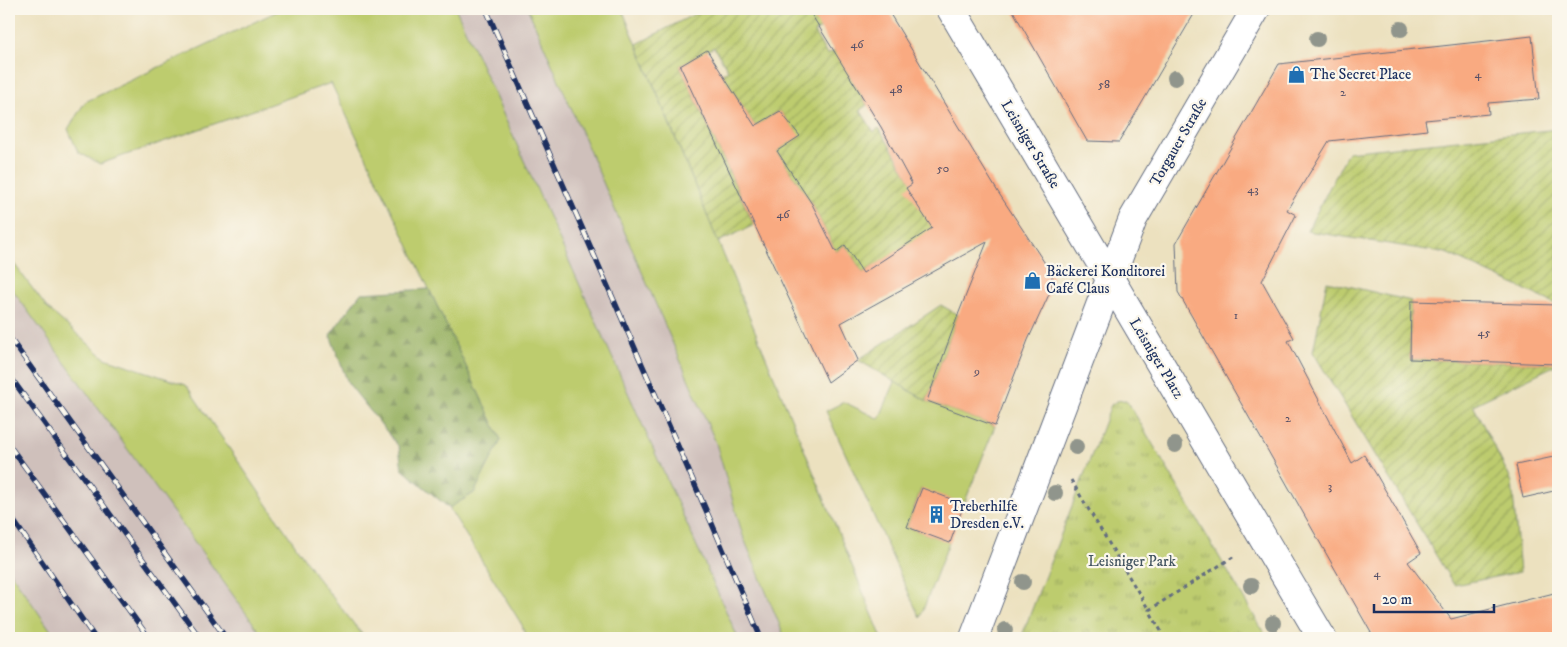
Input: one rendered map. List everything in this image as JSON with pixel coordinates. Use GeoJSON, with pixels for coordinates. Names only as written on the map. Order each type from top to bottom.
{"type":"FeatureCollection","features":[{"type":"Feature","properties":{"kind":"street","name":"Leisniger Straße"},"geometry":{"type":"LineString","coordinates":[[951,9],[1111,280]]}},
{"type":"Feature","properties":{"kind":"street","name":"Torgauer Straße"},"geometry":{"type":"LineString","coordinates":[[1111,280],[1133,219],[1256,9]]}},
{"type":"Feature","properties":{"kind":"street"},"geometry":{"type":"LineString","coordinates":[[974,638],[1111,280]]}},
{"type":"Feature","properties":{"kind":"street","name":"Leisniger Platz"},"geometry":{"type":"LineString","coordinates":[[1111,280],[1322,638]]}},
{"type":"Feature","properties":{"kind":"path"},"geometry":{"type":"LineString","coordinates":[[1048,442],[1165,638]]}},
{"type":"Feature","properties":{"kind":"path"},"geometry":{"type":"LineString","coordinates":[[1149,610],[1262,538]]}},
{"type":"Feature","properties":{"kind":"shaded area"},"geometry":{"type":"Polygon","coordinates":[[[456,9],[528,9],[716,443],[743,536],[785,638],[738,638],[456,9]]]}},
{"type":"Feature","properties":{"kind":"shaded area"},"geometry":{"type":"Polygon","coordinates":[[[9,285],[264,638],[56,638],[9,570],[9,285]]]}},
{"type":"Feature","properties":{"kind":"green space"},"geometry":{"type":"Polygon","coordinates":[[[282,9],[456,9],[738,638],[526,638],[522,625],[449,508],[474,493],[501,440],[331,83],[100,164],[78,152],[68,129],[85,102],[282,9]]]}},
{"type":"Feature","properties":{"kind":"green space"},"geometry":{"type":"Polygon","coordinates":[[[528,9],[622,9],[882,638],[785,638],[743,536],[716,443],[528,9]]]}},
{"type":"Feature","properties":{"kind":"green space"},"geometry":{"type":"Polygon","coordinates":[[[704,9],[808,9],[821,28],[814,32],[827,55],[835,51],[867,105],[860,110],[874,132],[879,128],[938,226],[863,273],[845,245],[836,252],[812,204],[777,151],[799,136],[780,111],[755,126],[722,74],[728,70],[714,47],[680,66],[754,225],[718,242],[637,44],[704,9]]]}},
{"type":"Feature","properties":{"kind":"green space"},"geometry":{"type":"Polygon","coordinates":[[[1558,129],[1558,305],[1446,253],[1307,231],[1348,152],[1558,129]]]}},
{"type":"Feature","properties":{"kind":"green space"},"geometry":{"type":"Polygon","coordinates":[[[9,257],[47,308],[105,358],[186,385],[319,580],[365,638],[264,638],[9,285],[9,257]]]}},
{"type":"Feature","properties":{"kind":"green space"},"geometry":{"type":"Polygon","coordinates":[[[1327,281],[1411,301],[1410,359],[1556,364],[1558,305],[1558,364],[1473,405],[1512,482],[1520,572],[1454,585],[1313,352],[1327,281]]]}},
{"type":"Feature","properties":{"kind":"green space"},"geometry":{"type":"Polygon","coordinates":[[[429,289],[501,440],[474,493],[449,508],[402,469],[399,447],[348,383],[330,335],[361,293],[429,289]]]}},
{"type":"Feature","properties":{"kind":"green space"},"geometry":{"type":"Polygon","coordinates":[[[941,305],[958,315],[927,401],[858,360],[941,305]]]}},
{"type":"Feature","properties":{"kind":"green space"},"geometry":{"type":"Polygon","coordinates":[[[895,382],[927,401],[995,426],[964,504],[921,489],[907,527],[949,542],[920,618],[826,411],[844,402],[879,419],[895,382]]]}},
{"type":"Feature","properties":{"kind":"green space","name":"Leisniger Park"},"geometry":{"type":"Polygon","coordinates":[[[1126,400],[1267,638],[1021,638],[1111,405],[1117,401],[1126,400]]]}},
{"type":"Feature","properties":{"kind":"green space"},"geometry":{"type":"Polygon","coordinates":[[[9,570],[56,638],[14,638],[9,628],[9,570]]]}},
{"type":"Feature","properties":{"kind":"building"},"geometry":{"type":"Polygon","coordinates":[[[808,9],[887,9],[998,192],[1052,274],[1052,288],[1028,340],[995,426],[927,401],[987,242],[841,323],[858,360],[828,382],[680,66],[707,50],[755,126],[780,111],[800,136],[777,151],[812,204],[836,252],[845,245],[863,273],[932,228],[906,188],[912,184],[881,127],[808,9]]]}},
{"type":"Feature","properties":{"kind":"building"},"geometry":{"type":"Polygon","coordinates":[[[1012,9],[1197,9],[1119,142],[1087,141],[1012,9]]]}},
{"type":"Feature","properties":{"kind":"building"},"geometry":{"type":"Polygon","coordinates":[[[1532,36],[1539,99],[1488,103],[1489,114],[1425,120],[1427,130],[1329,141],[1287,210],[1296,215],[1262,281],[1294,338],[1288,341],[1352,463],[1364,455],[1421,553],[1408,562],[1451,619],[1558,592],[1558,638],[1374,638],[1178,292],[1176,243],[1279,64],[1532,36]]]}},
{"type":"Feature","properties":{"kind":"building"},"geometry":{"type":"Polygon","coordinates":[[[1411,301],[1558,305],[1556,364],[1410,359],[1411,301]]]}},
{"type":"Feature","properties":{"kind":"building"},"geometry":{"type":"Polygon","coordinates":[[[1558,456],[1558,490],[1523,498],[1516,465],[1558,456]]]}},
{"type":"Feature","properties":{"kind":"building","name":"Treberhilfe Dresden e.V."},"geometry":{"type":"Polygon","coordinates":[[[922,488],[964,504],[950,543],[907,527],[922,488]]]}},
{"type":"Feature","properties":{"kind":"railway"},"geometry":{"type":"LineString","coordinates":[[486,9],[761,638]]}},
{"type":"Feature","properties":{"kind":"railway"},"geometry":{"type":"LineString","coordinates":[[9,337],[226,638]]}},
{"type":"Feature","properties":{"kind":"railway"},"geometry":{"type":"LineString","coordinates":[[9,375],[200,638]]}},
{"type":"Feature","properties":{"kind":"railway"},"geometry":{"type":"LineString","coordinates":[[9,445],[149,638]]}},
{"type":"Feature","properties":{"kind":"railway"},"geometry":{"type":"LineString","coordinates":[[9,514],[95,638]]}},
{"type":"Feature","properties":{"kind":"place","name":"The Secret Place"},"geometry":{"type":"Point","coordinates":[1296,74]}},
{"type":"Feature","properties":{"kind":"place","name":"Bäckerei Konditorei Café Claus"},"geometry":{"type":"Point","coordinates":[1032,280]}},
{"type":"Feature","properties":{"kind":"place","name":"Treberhilfe Dresden e.V."},"geometry":{"type":"Point","coordinates":[936,515]}}]}
